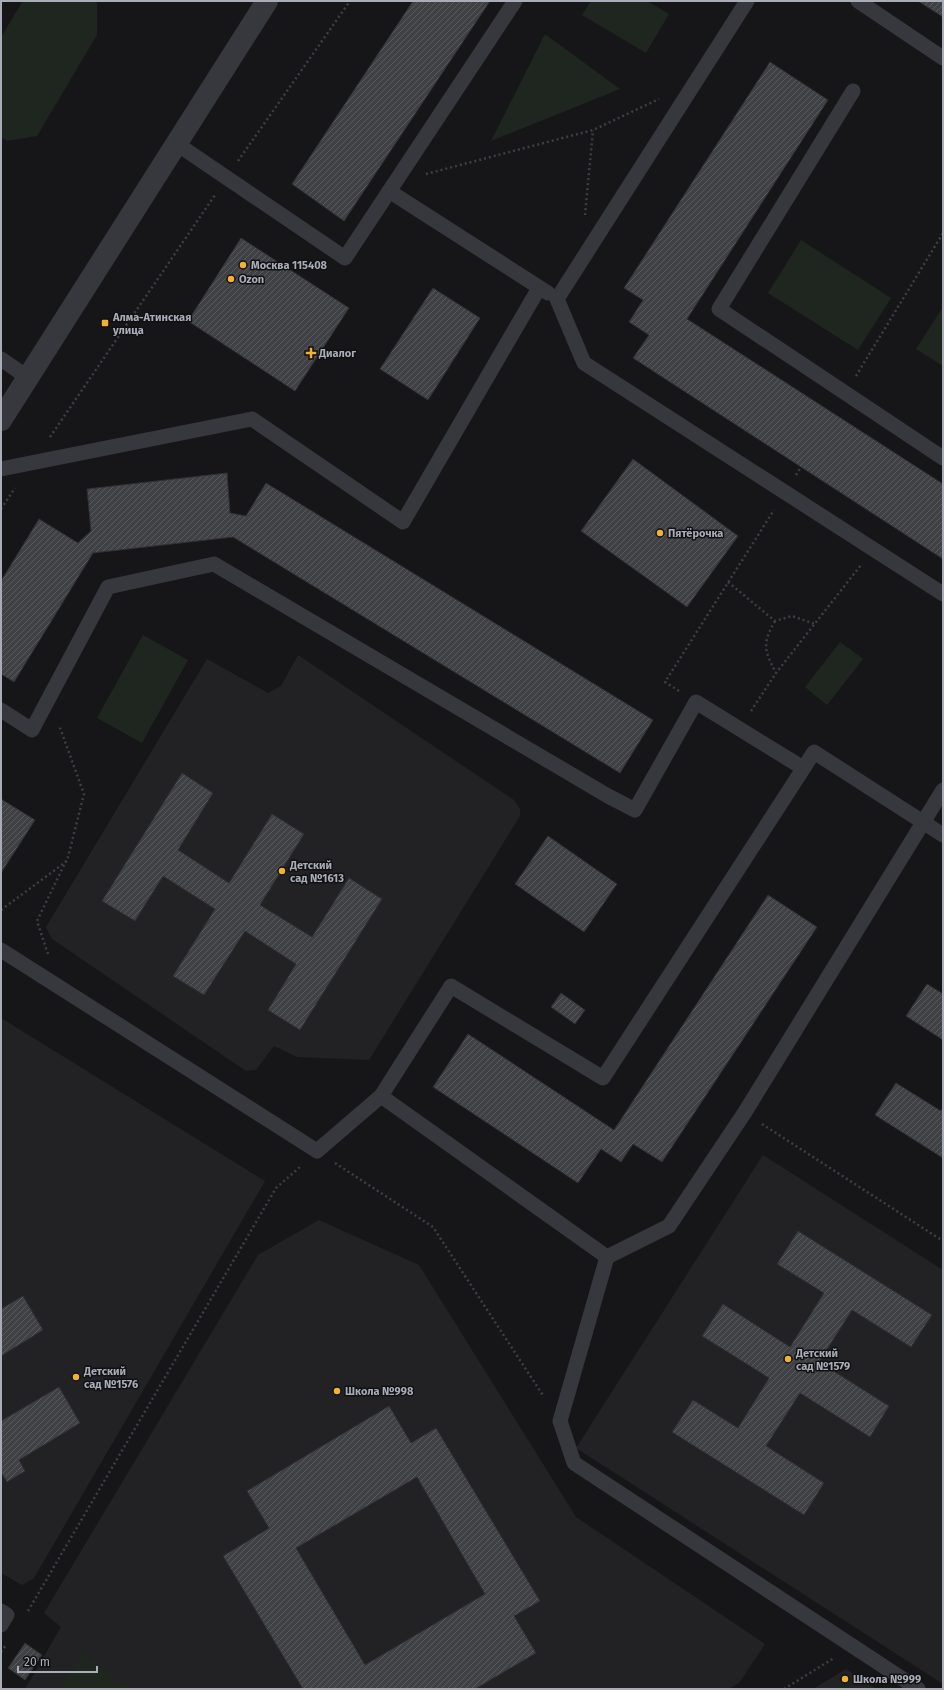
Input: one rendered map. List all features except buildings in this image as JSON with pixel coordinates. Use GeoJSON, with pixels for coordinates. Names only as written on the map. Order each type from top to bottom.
{"type":"FeatureCollection","features":[{"type":"Feature","properties":{"kind":"street"},"geometry":{"type":"LineString","coordinates":[[1,420],[267,1]]}},
{"type":"Feature","properties":{"kind":"lane"},"geometry":{"type":"LineString","coordinates":[[177,144],[345,258],[515,1]]}},
{"type":"Feature","properties":{"kind":"lane"},"geometry":{"type":"LineString","coordinates":[[557,299],[748,1]]}},
{"type":"Feature","properties":{"kind":"lane"},"geometry":{"type":"LineString","coordinates":[[858,1],[943,58]]}},
{"type":"Feature","properties":{"kind":"lane"},"geometry":{"type":"LineString","coordinates":[[853,91],[719,309],[943,458]]}},
{"type":"Feature","properties":{"kind":"lane"},"geometry":{"type":"LineString","coordinates":[[392,187],[557,299],[584,363],[943,594]]}},
{"type":"Feature","properties":{"kind":"lane"},"geometry":{"type":"LineString","coordinates":[[1,470],[252,419],[403,522],[539,288]]}},
{"type":"Feature","properties":{"kind":"lane"},"geometry":{"type":"LineString","coordinates":[[1,359],[27,377]]}},
{"type":"Feature","properties":{"kind":"lane"},"geometry":{"type":"LineString","coordinates":[[1,710],[32,730],[108,587],[214,564],[608,796],[635,810],[696,702],[804,768]]}},
{"type":"Feature","properties":{"kind":"lane"},"geometry":{"type":"LineString","coordinates":[[1,950],[317,1151],[381,1096],[451,986],[603,1078],[814,752],[943,835]]}},
{"type":"Feature","properties":{"kind":"lane"},"geometry":{"type":"LineString","coordinates":[[918,1689],[574,1464],[560,1421],[607,1257],[669,1226],[745,1112],[943,790]]}},
{"type":"Feature","properties":{"kind":"lane"},"geometry":{"type":"LineString","coordinates":[[381,1096],[607,1257]]}},
{"type":"Feature","properties":{"kind":"lane"},"geometry":{"type":"LineString","coordinates":[[1,1611],[7,1615],[1,1625]]}},
{"type":"Feature","properties":{"kind":"path"},"geometry":{"type":"LineString","coordinates":[[1,509],[350,1]]}},
{"type":"Feature","properties":{"kind":"path"},"geometry":{"type":"LineString","coordinates":[[392,187],[593,130],[662,97]]}},
{"type":"Feature","properties":{"kind":"path"},"geometry":{"type":"LineString","coordinates":[[585,216],[593,130]]}},
{"type":"Feature","properties":{"kind":"path"},"geometry":{"type":"LineString","coordinates":[[846,393],[943,233]]}},
{"type":"Feature","properties":{"kind":"path"},"geometry":{"type":"LineString","coordinates":[[696,702],[664,682],[801,467]]}},
{"type":"Feature","properties":{"kind":"path"},"geometry":{"type":"LineString","coordinates":[[739,728],[776,673],[873,549]]}},
{"type":"Feature","properties":{"kind":"path"},"geometry":{"type":"LineString","coordinates":[[728,582],[775,621]]}},
{"type":"Feature","properties":{"kind":"path"},"geometry":{"type":"LineString","coordinates":[[776,673],[766,654],[767,635],[775,621],[792,616],[815,624]]}},
{"type":"Feature","properties":{"kind":"path"},"geometry":{"type":"LineString","coordinates":[[50,698],[84,794],[67,861],[37,921],[58,986]]}},
{"type":"Feature","properties":{"kind":"path"},"geometry":{"type":"LineString","coordinates":[[1,910],[67,861]]}},
{"type":"Feature","properties":{"kind":"path"},"geometry":{"type":"LineString","coordinates":[[745,1112],[943,1241]]}},
{"type":"Feature","properties":{"kind":"path"},"geometry":{"type":"LineString","coordinates":[[32,1605],[276,1188],[317,1151],[433,1227],[560,1421]]}},
{"type":"Feature","properties":{"kind":"path"},"geometry":{"type":"LineString","coordinates":[[784,1689],[853,1646]]}},
{"type":"Feature","properties":{"kind":"shaded area"},"geometry":{"type":"Polygon","coordinates":[[[23,1],[94,1],[97,3],[97,35],[37,136],[7,141],[1,137],[1,37],[23,1]]]}},
{"type":"Feature","properties":{"kind":"shaded area"},"geometry":{"type":"Polygon","coordinates":[[[591,1],[647,1],[669,14],[646,53],[582,15],[591,1]]]}},
{"type":"Feature","properties":{"kind":"shaded area"},"geometry":{"type":"Polygon","coordinates":[[[545,34],[620,89],[491,141],[545,34]]]}},
{"type":"Feature","properties":{"kind":"shaded area"},"geometry":{"type":"Polygon","coordinates":[[[801,240],[891,298],[858,350],[768,293],[801,240]]]}},
{"type":"Feature","properties":{"kind":"shaded area"},"geometry":{"type":"Polygon","coordinates":[[[943,307],[943,366],[916,349],[943,307]]]}},
{"type":"Feature","properties":{"kind":"shaded area"},"geometry":{"type":"Polygon","coordinates":[[[143,635],[188,660],[142,743],[97,718],[143,635]]]}},
{"type":"Feature","properties":{"kind":"shaded area"},"geometry":{"type":"Polygon","coordinates":[[[840,642],[863,659],[827,705],[805,687],[840,642]]]}},
{"type":"Feature","properties":{"kind":"shaded area","name":"Детский сад №1613"},"geometry":{"type":"Polygon","coordinates":[[[298,655],[514,800],[520,809],[520,816],[369,1060],[297,1057],[274,1046],[256,1070],[246,1071],[52,939],[46,927],[207,659],[268,693],[281,686],[298,655]]]}},
{"type":"Feature","properties":{"kind":"shaded area","name":"Детский сад №1576"},"geometry":{"type":"Polygon","coordinates":[[[1,1018],[265,1181],[34,1578],[22,1585],[1,1573],[1,1018]]]}},
{"type":"Feature","properties":{"kind":"shaded area","name":"Детский сад №1579"},"geometry":{"type":"Polygon","coordinates":[[[763,1155],[943,1270],[943,1684],[576,1448],[763,1155]]]}},
{"type":"Feature","properties":{"kind":"shaded area","name":"Школа №998"},"geometry":{"type":"Polygon","coordinates":[[[319,1220],[419,1265],[576,1517],[765,1644],[739,1683],[729,1689],[25,1689],[61,1627],[44,1613],[258,1255],[319,1220]]]}},
{"type":"Feature","properties":{"kind":"shaded area"},"geometry":{"type":"Polygon","coordinates":[[[83,1654],[132,1689],[58,1689],[83,1654]]]}},
{"type":"Feature","properties":{"kind":"shaded area","name":"Школа №999"},"geometry":{"type":"Polygon","coordinates":[[[846,1669],[876,1689],[813,1689],[846,1669]]]}},
{"type":"Feature","properties":{"kind":"place","name":"Москва 115408"},"geometry":{"type":"Point","coordinates":[243,265]}},
{"type":"Feature","properties":{"kind":"place","name":"Ozon"},"geometry":{"type":"Point","coordinates":[231,279]}},
{"type":"Feature","properties":{"kind":"place","name":"Алма-Атинская улица"},"geometry":{"type":"Point","coordinates":[105,323]}},
{"type":"Feature","properties":{"kind":"place","name":"Диалог"},"geometry":{"type":"Point","coordinates":[311,353]}},
{"type":"Feature","properties":{"kind":"place","name":"Пятёрочка"},"geometry":{"type":"Point","coordinates":[660,533]}},
{"type":"Feature","properties":{"kind":"place","name":"Детский сад №1613"},"geometry":{"type":"Point","coordinates":[282,871]}},
{"type":"Feature","properties":{"kind":"place","name":"Детский сад №1579"},"geometry":{"type":"Point","coordinates":[788,1359]}},
{"type":"Feature","properties":{"kind":"place","name":"Детский сад №1576"},"geometry":{"type":"Point","coordinates":[76,1377]}},
{"type":"Feature","properties":{"kind":"place","name":"Школа №998"},"geometry":{"type":"Point","coordinates":[337,1391]}},
{"type":"Feature","properties":{"kind":"place","name":"Школа №999"},"geometry":{"type":"Point","coordinates":[845,1679]}}]}
